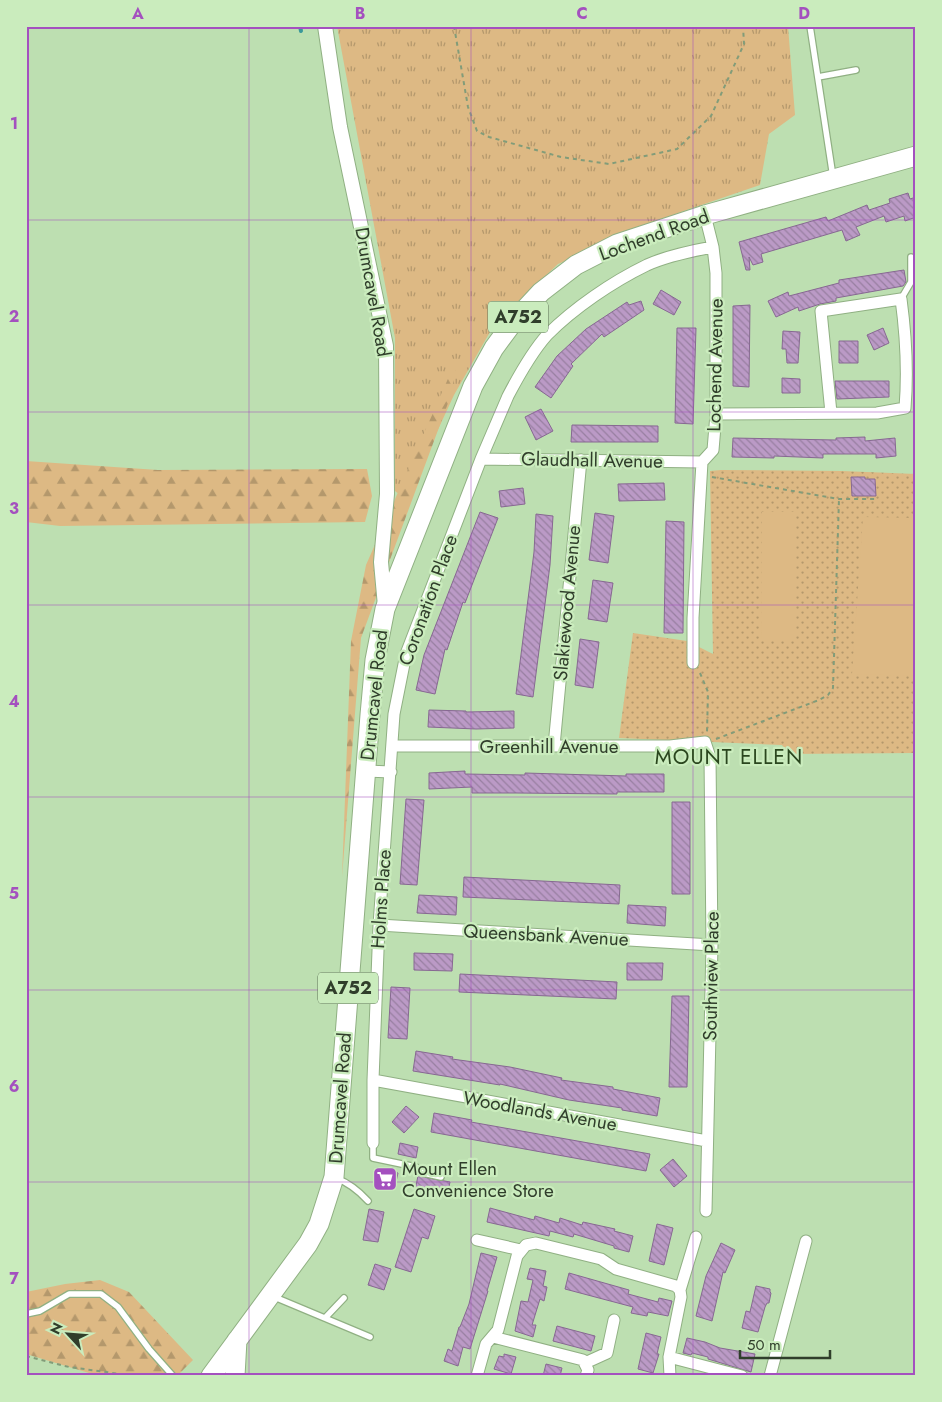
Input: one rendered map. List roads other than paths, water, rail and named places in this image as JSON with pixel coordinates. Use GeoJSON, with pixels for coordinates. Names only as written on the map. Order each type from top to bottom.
{"type":"FeatureCollection","features":[{"type":"Feature","properties":{"kind":"main road","name":"Lochend Road"},"geometry":{"type":"LineString","coordinates":[[385,609],[473,386],[494,348],[514,321],[541,292],[576,265],[617,244],[705,215],[916,156]]}},
{"type":"Feature","properties":{"kind":"main road","name":"Drumcavel Road"},"geometry":{"type":"LineString","coordinates":[[211,1376],[308,1244],[319,1224],[334,1177],[366,771],[382,714],[375,660],[385,609]]}},
{"type":"Feature","properties":{"kind":"main road"},"geometry":{"type":"LineString","coordinates":[[235,1376],[237,1340]]}},
{"type":"Feature","properties":{"kind":"street","name":"Drumcavel Road"},"geometry":{"type":"LineString","coordinates":[[325,26],[340,126],[386,346],[387,494],[380,562],[385,609]]}},
{"type":"Feature","properties":{"kind":"street","name":"Lochend Avenue"},"geometry":{"type":"LineString","coordinates":[[693,663],[693,618],[702,468],[713,450],[716,414],[716,273],[713,247],[705,215]]}},
{"type":"Feature","properties":{"kind":"street","name":"Coronation Place"},"geometry":{"type":"LineString","coordinates":[[392,746],[382,714],[481,459],[521,370],[547,336],[588,300],[647,265],[690,251],[713,247]]}},
{"type":"Feature","properties":{"kind":"street"},"geometry":{"type":"LineString","coordinates":[[716,414],[877,413],[905,408],[907,381],[906,332],[901,299],[821,310],[831,413]]}},
{"type":"Feature","properties":{"kind":"street","name":"Glaudhall Avenue"},"geometry":{"type":"LineString","coordinates":[[481,459],[580,460],[702,468]]}},
{"type":"Feature","properties":{"kind":"street","name":"Slakiewood Avenue"},"geometry":{"type":"LineString","coordinates":[[554,746],[580,460]]}},
{"type":"Feature","properties":{"kind":"street","name":"Greenhill Avenue"},"geometry":{"type":"LineString","coordinates":[[392,746],[670,746],[705,742]]}},
{"type":"Feature","properties":{"kind":"street","name":"Southview Place"},"geometry":{"type":"LineString","coordinates":[[705,742],[710,756],[711,780],[712,945],[706,1211]]}},
{"type":"Feature","properties":{"kind":"street","name":"Holms Place"},"geometry":{"type":"LineString","coordinates":[[373,1143],[378,926],[392,746]]}},
{"type":"Feature","properties":{"kind":"street"},"geometry":{"type":"LineString","coordinates":[[366,771],[390,772]]}},
{"type":"Feature","properties":{"kind":"street","name":"Queensbank Avenue"},"geometry":{"type":"LineString","coordinates":[[378,926],[712,945]]}},
{"type":"Feature","properties":{"kind":"street","name":"Woodlands Avenue"},"geometry":{"type":"LineString","coordinates":[[373,1080],[707,1141]]}},
{"type":"Feature","properties":{"kind":"street"},"geometry":{"type":"LineString","coordinates":[[670,1376],[669,1357],[681,1297],[680,1290],[696,1237]]}},
{"type":"Feature","properties":{"kind":"street"},"geometry":{"type":"LineString","coordinates":[[477,1240],[521,1250]]}},
{"type":"Feature","properties":{"kind":"street"},"geometry":{"type":"LineString","coordinates":[[770,1376],[806,1242]]}},
{"type":"Feature","properties":{"kind":"street"},"geometry":{"type":"LineString","coordinates":[[477,1376],[486,1344],[498,1330],[517,1256],[526,1244],[536,1243],[601,1258],[616,1270],[676,1286],[680,1290]]}},
{"type":"Feature","properties":{"kind":"street"},"geometry":{"type":"LineString","coordinates":[[585,1363],[607,1353],[614,1320]]}},
{"type":"Feature","properties":{"kind":"street"},"geometry":{"type":"LineString","coordinates":[[493,1337],[584,1360],[588,1370],[586,1376]]}},
{"type":"Feature","properties":{"kind":"street"},"geometry":{"type":"LineString","coordinates":[[669,1357],[742,1376]]}},
{"type":"Feature","properties":{"kind":"lane"},"geometry":{"type":"LineString","coordinates":[[810,26],[833,179]]}},
{"type":"Feature","properties":{"kind":"lane"},"geometry":{"type":"LineString","coordinates":[[818,78],[856,70]]}},
{"type":"Feature","properties":{"kind":"lane"},"geometry":{"type":"LineString","coordinates":[[901,299],[911,282],[911,257]]}},
{"type":"Feature","properties":{"kind":"lane"},"geometry":{"type":"LineString","coordinates":[[373,1143],[373,1158],[416,1167],[423,1173],[441,1177]]}},
{"type":"Feature","properties":{"kind":"lane"},"geometry":{"type":"LineString","coordinates":[[334,1177],[348,1183],[368,1201]]}},
{"type":"Feature","properties":{"kind":"lane"},"geometry":{"type":"LineString","coordinates":[[26,1314],[40,1311],[69,1294],[101,1294],[118,1307],[149,1349],[174,1376]]}},
{"type":"Feature","properties":{"kind":"lane"},"geometry":{"type":"LineString","coordinates":[[270,1295],[370,1337]]}},
{"type":"Feature","properties":{"kind":"lane"},"geometry":{"type":"LineString","coordinates":[[325,1318],[344,1298]]}},
{"type":"Feature","properties":{"kind":"waterway"},"geometry":{"type":"LineString","coordinates":[[300,26],[301,31]]}},
{"type":"Feature","properties":{"kind":"place","name":"Mount Ellen Convenience Store"},"geometry":{"type":"Point","coordinates":[385,1179]}},
{"type":"Feature","properties":{"kind":"district","name":"MOUNT ELLEN"},"geometry":{"type":"Point","coordinates":[729,757]}}]}
